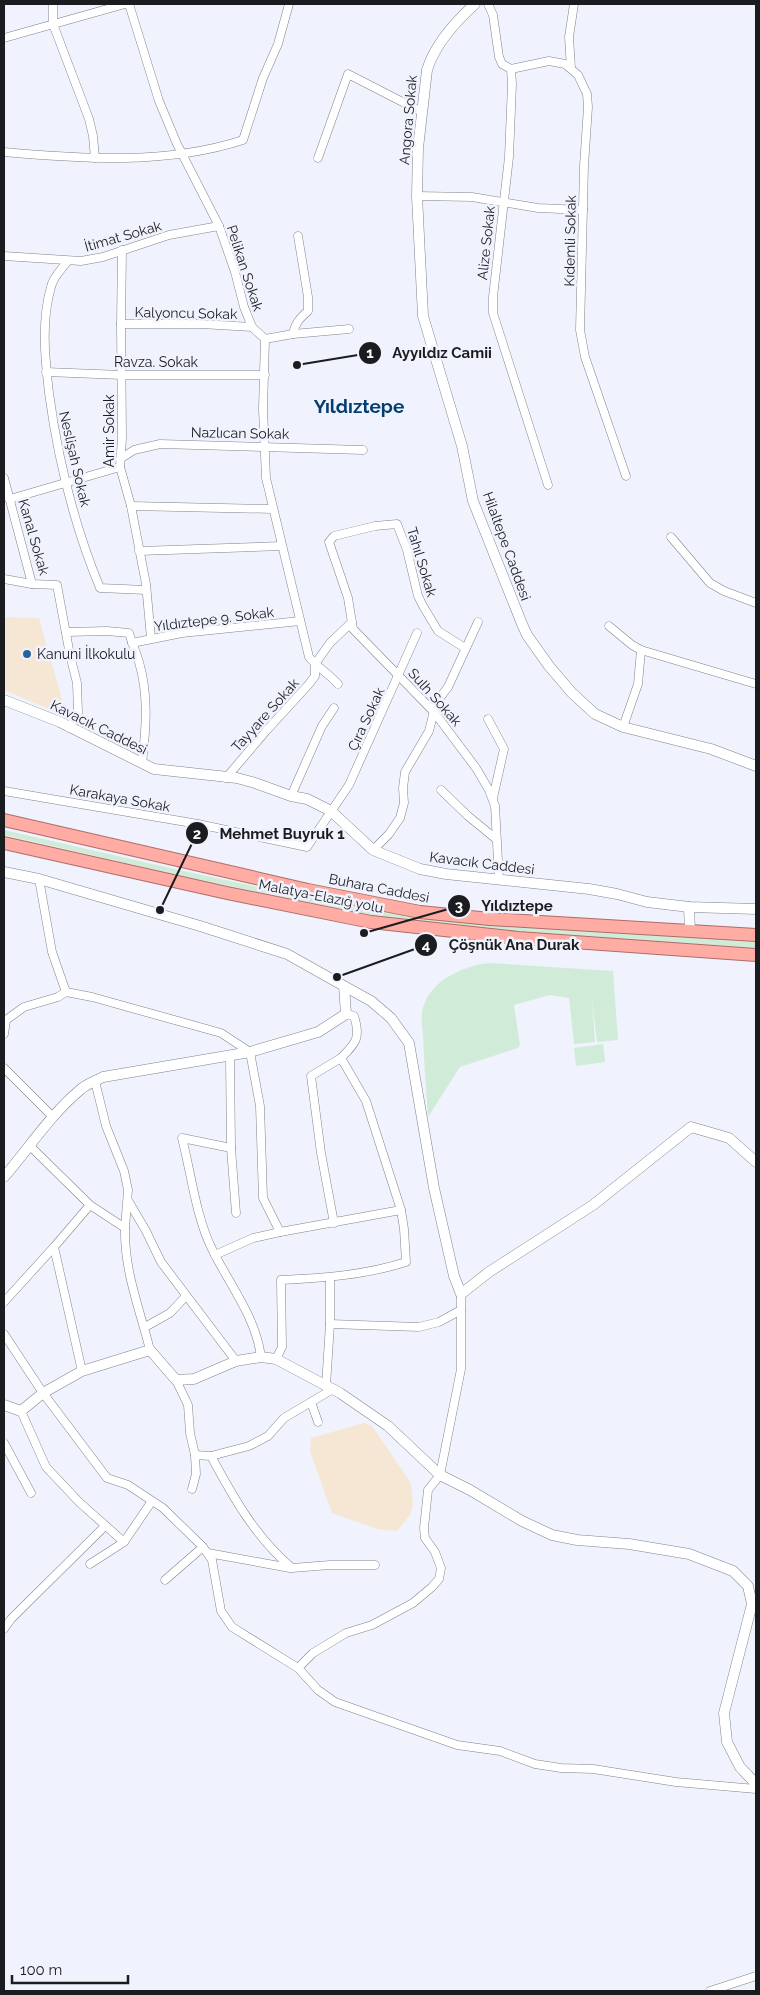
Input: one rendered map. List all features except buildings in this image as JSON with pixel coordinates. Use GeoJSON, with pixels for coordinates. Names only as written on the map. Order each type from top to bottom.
{"type":"FeatureCollection","features":[{"type":"Feature","properties":{"kind":"highway","name":"Buhara Caddesi"},"geometry":{"type":"LineString","coordinates":[[4,820],[280,884],[420,912],[490,919],[756,935]]}},
{"type":"Feature","properties":{"kind":"highway","name":"Malatya-Elazığ yolu"},"geometry":{"type":"LineString","coordinates":[[4,843],[227,894],[371,922],[518,938],[756,955]]}},
{"type":"Feature","properties":{"kind":"street"},"geometry":{"type":"LineString","coordinates":[[53,4],[53,24],[88,119],[93,136],[95,158]]}},
{"type":"Feature","properties":{"kind":"street"},"geometry":{"type":"LineString","coordinates":[[4,38],[127,4]]}},
{"type":"Feature","properties":{"kind":"street","name":"Pelikan Sokak"},"geometry":{"type":"LineString","coordinates":[[127,4],[159,101],[182,153],[219,226],[252,327],[264,339]]}},
{"type":"Feature","properties":{"kind":"street"},"geometry":{"type":"LineString","coordinates":[[4,152],[132,159],[219,147],[243,140],[263,78],[278,44],[289,4]]}},
{"type":"Feature","properties":{"kind":"street","name":"Angora Sokak"},"geometry":{"type":"LineString","coordinates":[[416,196],[418,148],[426,70],[430,59],[454,25],[475,4]]}},
{"type":"Feature","properties":{"kind":"street"},"geometry":{"type":"LineString","coordinates":[[488,4],[493,15],[499,57],[502,64],[511,69],[550,61],[565,64],[571,68]]}},
{"type":"Feature","properties":{"kind":"street"},"geometry":{"type":"LineString","coordinates":[[571,68],[569,37],[574,4]]}},
{"type":"Feature","properties":{"kind":"street","name":"Kıdemli Sokak"},"geometry":{"type":"LineString","coordinates":[[571,68],[584,84],[588,107],[580,330],[584,357],[626,476]]}},
{"type":"Feature","properties":{"kind":"street","name":"Alize Sokak"},"geometry":{"type":"LineString","coordinates":[[511,69],[509,157],[493,297],[493,313],[548,484]]}},
{"type":"Feature","properties":{"kind":"street"},"geometry":{"type":"LineString","coordinates":[[318,158],[348,74],[422,112]]}},
{"type":"Feature","properties":{"kind":"street"},"geometry":{"type":"LineString","coordinates":[[416,196],[472,197],[538,208],[583,210]]}},
{"type":"Feature","properties":{"kind":"street","name":"Hilaltepe Caddesi"},"geometry":{"type":"LineString","coordinates":[[416,196],[423,316],[462,446],[473,501],[522,624],[534,647],[572,693],[595,714],[624,727],[711,749],[756,766]]}},
{"type":"Feature","properties":{"kind":"street","name":"İtimat Sokak"},"geometry":{"type":"LineString","coordinates":[[4,256],[39,257],[67,262],[88,260],[169,235],[219,226]]}},
{"type":"Feature","properties":{"kind":"street"},"geometry":{"type":"LineString","coordinates":[[293,334],[295,326],[308,311],[308,297],[298,236]]}},
{"type":"Feature","properties":{"kind":"street","name":"Amir Sokak"},"geometry":{"type":"LineString","coordinates":[[122,250],[120,463],[131,506],[146,590],[151,638]]}},
{"type":"Feature","properties":{"kind":"street","name":"Neslişah Sokak"},"geometry":{"type":"LineString","coordinates":[[67,262],[51,286],[45,347],[46,372],[57,446],[65,484],[84,548],[100,588],[146,590]]}},
{"type":"Feature","properties":{"kind":"street","name":"Kalyoncu Sokak"},"geometry":{"type":"LineString","coordinates":[[120,324],[201,324],[252,327]]}},
{"type":"Feature","properties":{"kind":"street"},"geometry":{"type":"LineString","coordinates":[[338,684],[331,676],[314,664],[309,657],[287,562],[272,509],[266,478],[264,446],[264,339],[293,334],[349,329]]}},
{"type":"Feature","properties":{"kind":"street","name":"Ravza. Sokak"},"geometry":{"type":"LineString","coordinates":[[46,372],[122,375],[265,375]]}},
{"type":"Feature","properties":{"kind":"street","name":"Nazlıcan Sokak"},"geometry":{"type":"LineString","coordinates":[[7,497],[65,484],[120,463],[134,450],[160,444],[363,450]]}},
{"type":"Feature","properties":{"kind":"street","name":"Kanal Sokak"},"geometry":{"type":"LineString","coordinates":[[4,478],[7,497],[32,584],[57,585],[77,683],[78,713],[69,728]]}},
{"type":"Feature","properties":{"kind":"street"},"geometry":{"type":"LineString","coordinates":[[131,506],[272,509]]}},
{"type":"Feature","properties":{"kind":"street","name":"Tahıl Sokak"},"geometry":{"type":"LineString","coordinates":[[329,542],[334,536],[375,526],[397,524],[407,550],[422,606],[438,631],[465,648]]}},
{"type":"Feature","properties":{"kind":"street"},"geometry":{"type":"LineString","coordinates":[[671,537],[710,583],[724,591],[756,603]]}},
{"type":"Feature","properties":{"kind":"street","name":"Sulh Sokak"},"geometry":{"type":"LineString","coordinates":[[329,542],[348,598],[353,629],[434,712],[476,768],[493,798],[499,879]]}},
{"type":"Feature","properties":{"kind":"street"},"geometry":{"type":"LineString","coordinates":[[139,551],[281,546]]}},
{"type":"Feature","properties":{"kind":"street"},"geometry":{"type":"LineString","coordinates":[[4,579],[32,584]]}},
{"type":"Feature","properties":{"kind":"street","name":"Yıldıztepe 9. Sokak"},"geometry":{"type":"LineString","coordinates":[[132,643],[182,633],[300,621]]}},
{"type":"Feature","properties":{"kind":"street","name":"Tayyare Sokak"},"geometry":{"type":"LineString","coordinates":[[226,778],[309,684],[315,676],[314,664],[330,644],[352,622]]}},
{"type":"Feature","properties":{"kind":"street"},"geometry":{"type":"LineString","coordinates":[[373,850],[396,826],[400,818],[404,803],[405,772],[428,731],[436,703],[448,687],[478,622]]}},
{"type":"Feature","properties":{"kind":"street"},"geometry":{"type":"LineString","coordinates":[[609,626],[641,650],[756,684]]}},
{"type":"Feature","properties":{"kind":"street"},"geometry":{"type":"LineString","coordinates":[[66,632],[107,631],[129,633],[139,663],[146,696],[147,721],[142,763]]}},
{"type":"Feature","properties":{"kind":"street","name":"Çıra Sokak"},"geometry":{"type":"LineString","coordinates":[[331,811],[349,785],[417,633]]}},
{"type":"Feature","properties":{"kind":"street"},"geometry":{"type":"LineString","coordinates":[[624,727],[638,684],[641,650]]}},
{"type":"Feature","properties":{"kind":"street","name":"Kavacık Caddesi"},"geometry":{"type":"LineString","coordinates":[[4,700],[53,720],[154,769],[255,783],[291,796],[307,799],[331,811],[373,850],[420,868],[446,874],[608,892],[647,902],[689,907],[756,909]]}},
{"type":"Feature","properties":{"kind":"street"},"geometry":{"type":"LineString","coordinates":[[291,796],[322,726],[334,708]]}},
{"type":"Feature","properties":{"kind":"street"},"geometry":{"type":"LineString","coordinates":[[488,719],[504,749],[493,798]]}},
{"type":"Feature","properties":{"kind":"street"},"geometry":{"type":"LineString","coordinates":[[441,790],[496,839]]}},
{"type":"Feature","properties":{"kind":"street","name":"Karakaya Sokak"},"geometry":{"type":"LineString","coordinates":[[4,791],[198,824],[307,847],[331,811]]}},
{"type":"Feature","properties":{"kind":"street"},"geometry":{"type":"LineString","coordinates":[[4,872],[39,879],[200,926],[287,954],[371,1001],[391,1018],[409,1043],[434,1188],[454,1276],[461,1294],[461,1369],[440,1475],[428,1490],[424,1528],[425,1538],[435,1552],[441,1568],[439,1579],[413,1603],[372,1625],[346,1633],[313,1653],[298,1668]]}},
{"type":"Feature","properties":{"kind":"street"},"geometry":{"type":"LineString","coordinates":[[39,879],[52,952],[66,992]]}},
{"type":"Feature","properties":{"kind":"street"},"geometry":{"type":"LineString","coordinates":[[689,907],[690,931]]}},
{"type":"Feature","properties":{"kind":"street"},"geometry":{"type":"LineString","coordinates":[[344,986],[346,1014]]}},
{"type":"Feature","properties":{"kind":"street"},"geometry":{"type":"LineString","coordinates":[[4,1034],[5,1018],[24,1007],[58,997],[66,992],[92,997],[221,1033],[250,1052],[260,1106],[263,1198],[280,1232]]}},
{"type":"Feature","properties":{"kind":"street"},"geometry":{"type":"LineString","coordinates":[[4,1177],[81,1088],[95,1081],[104,1077],[151,1068],[250,1052],[318,1032],[346,1014],[354,1016],[358,1031],[354,1045],[341,1058],[311,1076],[320,1154],[334,1222]]}},
{"type":"Feature","properties":{"kind":"street"},"geometry":{"type":"LineString","coordinates":[[230,1056],[231,1148],[236,1213]]}},
{"type":"Feature","properties":{"kind":"street"},"geometry":{"type":"LineString","coordinates":[[276,1359],[282,1347],[281,1280],[330,1278],[362,1273],[406,1262],[401,1210],[366,1100],[341,1058]]}},
{"type":"Feature","properties":{"kind":"street"},"geometry":{"type":"LineString","coordinates":[[4,1068],[54,1117]]}},
{"type":"Feature","properties":{"kind":"street"},"geometry":{"type":"LineString","coordinates":[[95,1081],[106,1126],[124,1171],[128,1190],[129,1202],[125,1243],[130,1281],[150,1350],[176,1380],[188,1405],[196,1474],[192,1490]]}},
{"type":"Feature","properties":{"kind":"street"},"geometry":{"type":"LineString","coordinates":[[461,1294],[489,1272],[593,1205],[692,1127],[729,1138],[756,1162]]}},
{"type":"Feature","properties":{"kind":"street"},"geometry":{"type":"LineString","coordinates":[[231,1148],[182,1138],[202,1221],[215,1255],[247,1313],[259,1344],[261,1357]]}},
{"type":"Feature","properties":{"kind":"street"},"geometry":{"type":"LineString","coordinates":[[30,1146],[90,1205],[125,1228]]}},
{"type":"Feature","properties":{"kind":"street"},"geometry":{"type":"LineString","coordinates":[[129,1202],[161,1262],[236,1362]]}},
{"type":"Feature","properties":{"kind":"street"},"geometry":{"type":"LineString","coordinates":[[4,1302],[90,1205]]}},
{"type":"Feature","properties":{"kind":"street"},"geometry":{"type":"LineString","coordinates":[[215,1255],[254,1238],[401,1210]]}},
{"type":"Feature","properties":{"kind":"street"},"geometry":{"type":"LineString","coordinates":[[54,1247],[82,1371]]}},
{"type":"Feature","properties":{"kind":"street"},"geometry":{"type":"LineString","coordinates":[[330,1278],[330,1388]]}},
{"type":"Feature","properties":{"kind":"street"},"geometry":{"type":"LineString","coordinates":[[144,1327],[170,1313],[186,1296]]}},
{"type":"Feature","properties":{"kind":"street"},"geometry":{"type":"LineString","coordinates":[[330,1324],[419,1326],[439,1322],[461,1310]]}},
{"type":"Feature","properties":{"kind":"street"},"geometry":{"type":"LineString","coordinates":[[4,1334],[43,1393],[107,1478],[128,1485],[163,1508],[206,1550],[212,1560],[222,1611],[232,1627],[298,1668],[318,1690],[335,1702],[457,1745],[500,1751],[535,1764],[561,1768],[593,1769],[676,1782],[756,1789]]}},
{"type":"Feature","properties":{"kind":"street"},"geometry":{"type":"LineString","coordinates":[[21,1411],[43,1393],[82,1371],[150,1350]]}},
{"type":"Feature","properties":{"kind":"street"},"geometry":{"type":"LineString","coordinates":[[176,1380],[194,1378],[236,1362],[261,1357],[276,1359],[330,1388],[388,1426],[440,1475],[470,1490],[522,1521],[552,1535],[576,1540],[629,1544],[689,1554],[733,1571],[753,1591],[752,1604],[724,1713],[727,1742],[740,1767],[756,1784]]}},
{"type":"Feature","properties":{"kind":"street"},"geometry":{"type":"LineString","coordinates":[[195,1455],[211,1456],[249,1446],[268,1436],[284,1418],[330,1388]]}},
{"type":"Feature","properties":{"kind":"street"},"geometry":{"type":"LineString","coordinates":[[311,1402],[318,1422]]}},
{"type":"Feature","properties":{"kind":"street"},"geometry":{"type":"LineString","coordinates":[[4,1405],[21,1411],[46,1467],[105,1526],[124,1542]]}},
{"type":"Feature","properties":{"kind":"street"},"geometry":{"type":"LineString","coordinates":[[4,1443],[31,1493]]}},
{"type":"Feature","properties":{"kind":"street"},"geometry":{"type":"LineString","coordinates":[[211,1456],[234,1498],[257,1532],[292,1568]]}},
{"type":"Feature","properties":{"kind":"street"},"geometry":{"type":"LineString","coordinates":[[90,1564],[124,1542],[152,1501]]}},
{"type":"Feature","properties":{"kind":"street"},"geometry":{"type":"LineString","coordinates":[[4,1629],[11,1619],[105,1526]]}},
{"type":"Feature","properties":{"kind":"street"},"geometry":{"type":"LineString","coordinates":[[165,1580],[206,1550],[292,1568],[375,1565]]}},
{"type":"Feature","properties":{"kind":"street"},"geometry":{"type":"LineString","coordinates":[[710,1991],[756,1976]]}},
{"type":"Feature","properties":{"kind":"shaded area","name":"Kanuni İlkokulu"},"geometry":{"type":"Polygon","coordinates":[[[4,617],[39,618],[65,710],[61,714],[4,690],[4,617]]]}},
{"type":"Feature","properties":{"kind":"shaded area"},"geometry":{"type":"Polygon","coordinates":[[[364,1423],[372,1426],[411,1483],[413,1504],[410,1515],[398,1530],[377,1529],[332,1513],[310,1452],[311,1438],[364,1423]]]}},
{"type":"Feature","properties":{"kind":"green space"},"geometry":{"type":"Polygon","coordinates":[[[4,830],[188,872],[384,912],[441,920],[756,942],[756,948],[516,932],[383,918],[187,877],[4,835],[4,830]]]}},
{"type":"Feature","properties":{"kind":"green space"},"geometry":{"type":"Polygon","coordinates":[[[489,963],[613,971],[618,1040],[597,1042],[592,999],[595,1042],[574,1044],[569,998],[550,995],[514,1005],[520,1045],[518,1048],[460,1067],[428,1117],[422,1020],[424,1005],[434,988],[450,975],[470,967],[489,963]]]}},
{"type":"Feature","properties":{"kind":"green space"},"geometry":{"type":"Polygon","coordinates":[[[603,1044],[605,1062],[576,1066],[574,1048],[603,1044]]]}},
{"type":"Feature","properties":{"kind":"place","name":"Ayyıldız Camii"},"geometry":{"type":"Point","coordinates":[297,365]}},
{"type":"Feature","properties":{"kind":"place","name":"Kanuni İlkokulu"},"geometry":{"type":"Point","coordinates":[27,654]}},
{"type":"Feature","properties":{"kind":"place","name":"Mehmet Buyruk 1"},"geometry":{"type":"Point","coordinates":[160,910]}},
{"type":"Feature","properties":{"kind":"place","name":"Yıldıztepe"},"geometry":{"type":"Point","coordinates":[364,933]}},
{"type":"Feature","properties":{"kind":"place","name":"Çöşnük Ana Durak"},"geometry":{"type":"Point","coordinates":[337,977]}},
{"type":"Feature","properties":{"kind":"district","name":"Yıldıztepe"},"geometry":{"type":"Point","coordinates":[359,406]}}]}
